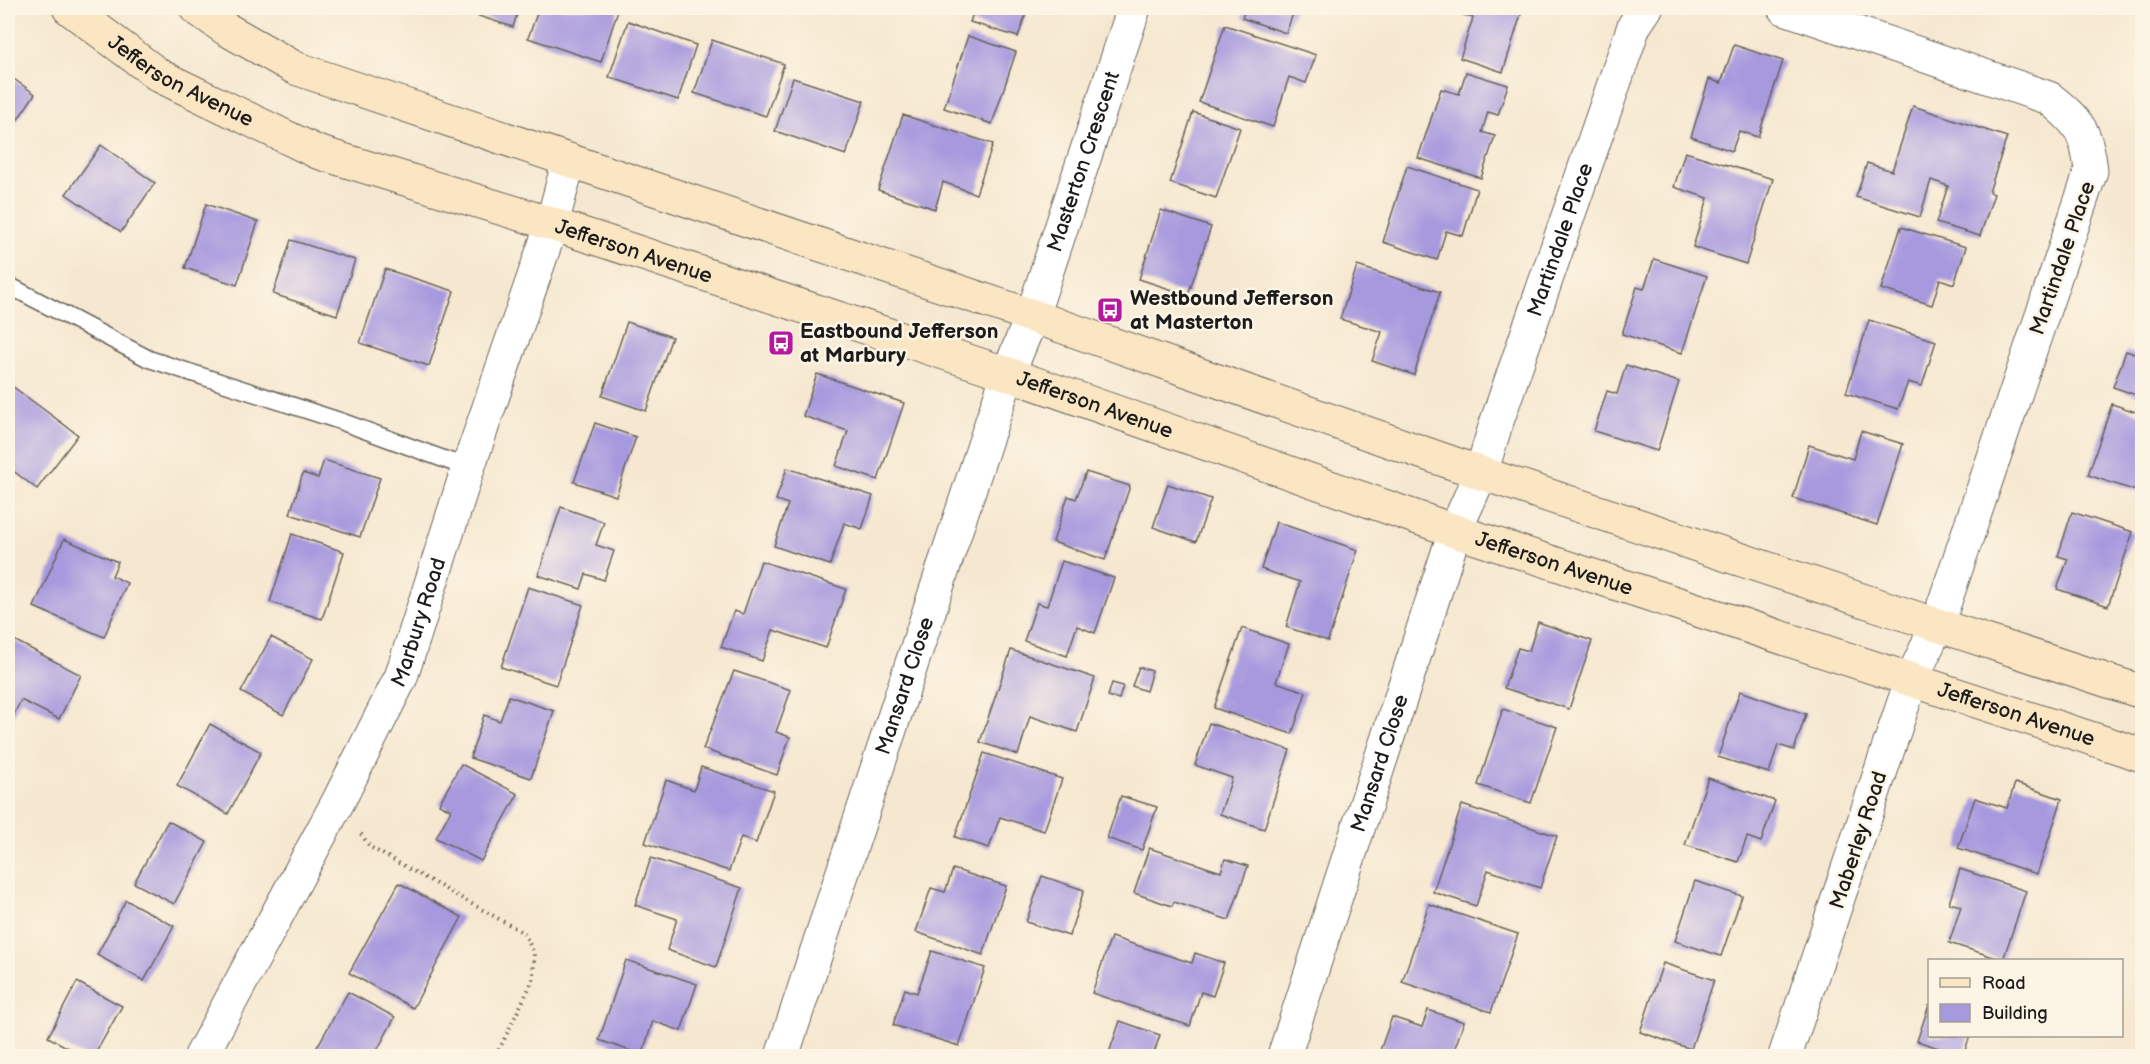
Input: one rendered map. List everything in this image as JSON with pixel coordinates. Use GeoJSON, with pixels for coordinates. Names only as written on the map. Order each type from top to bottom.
{"type":"FeatureCollection","features":[{"type":"Feature","properties":{"kind":"street","name":"Jefferson Avenue"},"geometry":{"type":"LineString","coordinates":[[69,8],[160,76],[317,152],[552,224],[1008,374],[1455,531],[2142,756]]}},
{"type":"Feature","properties":{"kind":"street"},"geometry":{"type":"LineString","coordinates":[[196,8],[226,29],[295,68],[1032,316],[1481,473],[1937,626],[2142,692]]}},
{"type":"Feature","properties":{"kind":"street","name":"Masterton Crescent"},"geometry":{"type":"LineString","coordinates":[[1032,316],[1134,8]]}},
{"type":"Feature","properties":{"kind":"street","name":"Martindale Place"},"geometry":{"type":"LineString","coordinates":[[1481,473],[1634,26],[1646,8]]}},
{"type":"Feature","properties":{"kind":"street","name":"Martindale Place"},"geometry":{"type":"LineString","coordinates":[[1784,8],[2049,98],[2073,118],[2089,147],[2091,171],[1937,626]]}},
{"type":"Feature","properties":{"kind":"street","name":"Marbury Road"},"geometry":{"type":"LineString","coordinates":[[201,1056],[339,800],[401,677],[468,468],[552,224],[569,160]]}},
{"type":"Feature","properties":{"kind":"street","name":"Mansard Close"},"geometry":{"type":"LineString","coordinates":[[782,1056],[1008,374],[1032,316]]}},
{"type":"Feature","properties":{"kind":"street","name":"Mansard Close"},"geometry":{"type":"LineString","coordinates":[[1284,1056],[1455,531],[1481,473]]}},
{"type":"Feature","properties":{"kind":"street","name":"Maberley Road"},"geometry":{"type":"LineString","coordinates":[[1785,1056],[1911,681],[1937,626]]}},
{"type":"Feature","properties":{"kind":"lane"},"geometry":{"type":"LineString","coordinates":[[8,285],[149,359],[340,421],[468,468]]}},
{"type":"Feature","properties":{"kind":"path"},"geometry":{"type":"LineString","coordinates":[[339,800],[370,848],[524,933],[534,953],[533,980],[496,1056]]}},
{"type":"Feature","properties":{"kind":"building"},"geometry":{"type":"Polygon","coordinates":[[[454,8],[519,8],[513,27],[454,8]]]}},
{"type":"Feature","properties":{"kind":"building"},"geometry":{"type":"Polygon","coordinates":[[[539,8],[611,8],[618,10],[601,62],[528,38],[539,8]]]}},
{"type":"Feature","properties":{"kind":"building"},"geometry":{"type":"Polygon","coordinates":[[[975,8],[1028,8],[1018,37],[970,22],[975,8]]]}},
{"type":"Feature","properties":{"kind":"building"},"geometry":{"type":"Polygon","coordinates":[[[1246,8],[1295,8],[1286,33],[1242,18],[1246,8]]]}},
{"type":"Feature","properties":{"kind":"building"},"geometry":{"type":"Polygon","coordinates":[[[1443,8],[1523,8],[1503,72],[1460,58],[1473,18],[1443,8]]]}},
{"type":"Feature","properties":{"kind":"building"},"geometry":{"type":"Polygon","coordinates":[[[628,21],[696,45],[678,100],[609,77],[628,21]]]}},
{"type":"Feature","properties":{"kind":"building"},"geometry":{"type":"Polygon","coordinates":[[[1225,25],[1316,55],[1306,83],[1289,77],[1273,127],[1199,102],[1225,25]]]}},
{"type":"Feature","properties":{"kind":"building"},"geometry":{"type":"Polygon","coordinates":[[[968,36],[1016,52],[992,124],[944,108],[968,36]]]}},
{"type":"Feature","properties":{"kind":"building"},"geometry":{"type":"Polygon","coordinates":[[[712,40],[784,64],[766,116],[694,93],[712,40]]]}},
{"type":"Feature","properties":{"kind":"building"},"geometry":{"type":"Polygon","coordinates":[[[1734,45],[1783,61],[1758,137],[1739,131],[1732,151],[1691,137],[1709,79],[1721,83],[1734,45]]]}},
{"type":"Feature","properties":{"kind":"building"},"geometry":{"type":"Polygon","coordinates":[[[1466,72],[1508,85],[1498,115],[1488,112],[1482,132],[1495,136],[1481,178],[1418,158],[1441,89],[1459,94],[1466,72]]]}},
{"type":"Feature","properties":{"kind":"building"},"geometry":{"type":"Polygon","coordinates":[[[8,75],[35,94],[8,134],[8,75]]]}},
{"type":"Feature","properties":{"kind":"building"},"geometry":{"type":"Polygon","coordinates":[[[793,78],[864,101],[846,155],[775,131],[793,78]]]}},
{"type":"Feature","properties":{"kind":"building"},"geometry":{"type":"Polygon","coordinates":[[[1913,106],[2007,137],[1989,192],[1994,194],[1980,236],[1936,223],[1948,186],[1931,180],[1920,217],[1856,197],[1867,163],[1892,171],[1913,106]]]}},
{"type":"Feature","properties":{"kind":"building"},"geometry":{"type":"Polygon","coordinates":[[[1193,112],[1240,128],[1216,198],[1170,183],[1193,112]]]}},
{"type":"Feature","properties":{"kind":"building"},"geometry":{"type":"Polygon","coordinates":[[[903,115],[993,144],[976,194],[943,182],[935,209],[878,190],[903,115]]]}},
{"type":"Feature","properties":{"kind":"building"},"geometry":{"type":"Polygon","coordinates":[[[101,145],[155,183],[121,232],[66,194],[101,145]]]}},
{"type":"Feature","properties":{"kind":"building"},"geometry":{"type":"Polygon","coordinates":[[[1685,152],[1773,179],[1746,264],[1693,247],[1708,198],[1674,187],[1685,152]]]}},
{"type":"Feature","properties":{"kind":"building"},"geometry":{"type":"Polygon","coordinates":[[[1407,166],[1477,189],[1463,236],[1446,231],[1437,260],[1383,242],[1407,166]]]}},
{"type":"Feature","properties":{"kind":"building"},"geometry":{"type":"Polygon","coordinates":[[[206,204],[258,222],[237,285],[185,268],[206,204]]]}},
{"type":"Feature","properties":{"kind":"building"},"geometry":{"type":"Polygon","coordinates":[[[1161,210],[1211,227],[1188,295],[1139,279],[1161,210]]]}},
{"type":"Feature","properties":{"kind":"building"},"geometry":{"type":"Polygon","coordinates":[[[1901,227],[1966,247],[1954,284],[1940,279],[1932,305],[1881,289],[1901,227]]]}},
{"type":"Feature","properties":{"kind":"building"},"geometry":{"type":"Polygon","coordinates":[[[291,240],[355,260],[337,315],[273,294],[291,240]]]}},
{"type":"Feature","properties":{"kind":"building"},"geometry":{"type":"Polygon","coordinates":[[[1654,259],[1707,276],[1682,353],[1622,334],[1637,287],[1644,289],[1654,259]]]}},
{"type":"Feature","properties":{"kind":"building"},"geometry":{"type":"Polygon","coordinates":[[[1357,266],[1440,292],[1414,375],[1372,361],[1382,332],[1340,319],[1357,266]]]}},
{"type":"Feature","properties":{"kind":"building"},"geometry":{"type":"Polygon","coordinates":[[[385,269],[454,291],[429,366],[360,343],[385,269]]]}},
{"type":"Feature","properties":{"kind":"building"},"geometry":{"type":"Polygon","coordinates":[[[1869,320],[1936,341],[1922,386],[1908,382],[1898,409],[1846,393],[1869,320]]]}},
{"type":"Feature","properties":{"kind":"building"},"geometry":{"type":"Polygon","coordinates":[[[627,322],[672,337],[646,411],[602,396],[627,322]]]}},
{"type":"Feature","properties":{"kind":"building"},"geometry":{"type":"Polygon","coordinates":[[[2142,344],[2142,397],[2113,387],[2126,351],[2138,355],[2142,344]]]}},
{"type":"Feature","properties":{"kind":"building"},"geometry":{"type":"Polygon","coordinates":[[[1626,365],[1679,382],[1657,451],[1594,431],[1607,391],[1617,394],[1626,365]]]}},
{"type":"Feature","properties":{"kind":"building"},"geometry":{"type":"Polygon","coordinates":[[[817,374],[904,403],[878,480],[836,466],[848,431],[803,416],[817,374]]]}},
{"type":"Feature","properties":{"kind":"building"},"geometry":{"type":"Polygon","coordinates":[[[12,386],[78,435],[37,489],[8,467],[8,391],[12,386]]]}},
{"type":"Feature","properties":{"kind":"building"},"geometry":{"type":"Polygon","coordinates":[[[2112,404],[2142,414],[2142,493],[2088,475],[2112,404]]]}},
{"type":"Feature","properties":{"kind":"building"},"geometry":{"type":"Polygon","coordinates":[[[595,423],[636,437],[616,496],[574,482],[595,423]]]}},
{"type":"Feature","properties":{"kind":"building"},"geometry":{"type":"Polygon","coordinates":[[[1861,431],[1903,444],[1877,525],[1793,498],[1809,445],[1853,459],[1861,431]]]}},
{"type":"Feature","properties":{"kind":"building"},"geometry":{"type":"Polygon","coordinates":[[[324,460],[380,478],[360,537],[290,514],[303,473],[318,478],[324,460]]]}},
{"type":"Feature","properties":{"kind":"building"},"geometry":{"type":"Polygon","coordinates":[[[787,468],[873,496],[862,529],[844,523],[830,565],[774,546],[788,504],[776,500],[787,468]]]}},
{"type":"Feature","properties":{"kind":"building"},"geometry":{"type":"Polygon","coordinates":[[[1086,472],[1130,486],[1105,560],[1053,542],[1068,496],[1076,499],[1086,472]]]}},
{"type":"Feature","properties":{"kind":"building"},"geometry":{"type":"Polygon","coordinates":[[[1168,484],[1211,499],[1196,542],[1153,527],[1168,484]]]}},
{"type":"Feature","properties":{"kind":"building"},"geometry":{"type":"Polygon","coordinates":[[[561,507],[604,522],[596,545],[614,551],[604,580],[586,574],[581,589],[538,575],[561,507]]]}},
{"type":"Feature","properties":{"kind":"building"},"geometry":{"type":"Polygon","coordinates":[[[2072,512],[2133,532],[2108,606],[2057,589],[2068,559],[2058,556],[2072,512]]]}},
{"type":"Feature","properties":{"kind":"building"},"geometry":{"type":"Polygon","coordinates":[[[1276,522],[1358,550],[1328,641],[1286,627],[1300,582],[1261,569],[1276,522]]]}},
{"type":"Feature","properties":{"kind":"building"},"geometry":{"type":"Polygon","coordinates":[[[292,534],[344,552],[322,619],[270,602],[292,534]]]}},
{"type":"Feature","properties":{"kind":"building"},"geometry":{"type":"Polygon","coordinates":[[[64,539],[118,562],[112,576],[127,583],[104,637],[34,607],[64,539]]]}},
{"type":"Feature","properties":{"kind":"building"},"geometry":{"type":"Polygon","coordinates":[[[761,561],[846,589],[826,648],[773,630],[762,661],[721,647],[734,611],[743,614],[761,561]]]}},
{"type":"Feature","properties":{"kind":"building"},"geometry":{"type":"Polygon","coordinates":[[[1062,561],[1114,578],[1095,633],[1077,626],[1067,656],[1024,641],[1037,603],[1047,606],[1062,561]]]}},
{"type":"Feature","properties":{"kind":"building"},"geometry":{"type":"Polygon","coordinates":[[[528,587],[583,605],[556,685],[501,667],[528,587]]]}},
{"type":"Feature","properties":{"kind":"building"},"geometry":{"type":"Polygon","coordinates":[[[1538,622],[1592,641],[1569,709],[1504,688],[1518,648],[1529,651],[1538,622]]]}},
{"type":"Feature","properties":{"kind":"building"},"geometry":{"type":"Polygon","coordinates":[[[1242,628],[1289,644],[1276,682],[1306,692],[1292,734],[1214,708],[1242,628]]]}},
{"type":"Feature","properties":{"kind":"building"},"geometry":{"type":"Polygon","coordinates":[[[8,637],[81,675],[59,719],[21,700],[8,727],[8,637]]]}},
{"type":"Feature","properties":{"kind":"building"},"geometry":{"type":"Polygon","coordinates":[[[271,637],[313,659],[283,715],[241,692],[271,637]]]}},
{"type":"Feature","properties":{"kind":"building"},"geometry":{"type":"Polygon","coordinates":[[[1011,650],[1095,678],[1077,732],[1030,716],[1018,755],[980,742],[1011,650]]]}},
{"type":"Feature","properties":{"kind":"building"},"geometry":{"type":"Polygon","coordinates":[[[1139,667],[1152,671],[1146,691],[1132,686],[1139,667]]]}},
{"type":"Feature","properties":{"kind":"building"},"geometry":{"type":"Polygon","coordinates":[[[734,671],[791,690],[776,732],[790,737],[777,775],[703,749],[734,671]]]}},
{"type":"Feature","properties":{"kind":"building"},"geometry":{"type":"Polygon","coordinates":[[[1112,683],[1123,686],[1119,699],[1108,696],[1112,683]]]}},
{"type":"Feature","properties":{"kind":"building"},"geometry":{"type":"Polygon","coordinates":[[[1740,691],[1806,714],[1794,750],[1778,745],[1769,773],[1718,757],[1740,691]]]}},
{"type":"Feature","properties":{"kind":"building"},"geometry":{"type":"Polygon","coordinates":[[[509,696],[554,711],[531,778],[470,758],[484,715],[500,721],[509,696]]]}},
{"type":"Feature","properties":{"kind":"building"},"geometry":{"type":"Polygon","coordinates":[[[1503,709],[1557,727],[1531,803],[1478,785],[1503,709]]]}},
{"type":"Feature","properties":{"kind":"building"},"geometry":{"type":"Polygon","coordinates":[[[1209,723],[1290,750],[1264,829],[1220,814],[1232,778],[1195,765],[1209,723]]]}},
{"type":"Feature","properties":{"kind":"building"},"geometry":{"type":"Polygon","coordinates":[[[210,724],[261,752],[228,814],[177,786],[210,724]]]}},
{"type":"Feature","properties":{"kind":"building"},"geometry":{"type":"Polygon","coordinates":[[[984,753],[1062,779],[1044,831],[1000,817],[989,848],[955,837],[984,753]]]}},
{"type":"Feature","properties":{"kind":"building"},"geometry":{"type":"Polygon","coordinates":[[[461,764],[518,794],[481,861],[436,838],[451,810],[439,804],[461,764]]]}},
{"type":"Feature","properties":{"kind":"building"},"geometry":{"type":"Polygon","coordinates":[[[701,767],[774,791],[756,843],[741,837],[729,871],[645,843],[666,780],[694,790],[701,767]]]}},
{"type":"Feature","properties":{"kind":"building"},"geometry":{"type":"Polygon","coordinates":[[[1708,778],[1775,801],[1761,842],[1747,837],[1738,862],[1685,845],[1708,778]]]}},
{"type":"Feature","properties":{"kind":"building"},"geometry":{"type":"Polygon","coordinates":[[[2015,783],[2062,799],[2037,874],[1958,848],[1975,798],[2007,808],[2015,783]]]}},
{"type":"Feature","properties":{"kind":"building"},"geometry":{"type":"Polygon","coordinates":[[[1121,796],[1157,807],[1142,850],[1107,838],[1121,796]]]}},
{"type":"Feature","properties":{"kind":"building"},"geometry":{"type":"Polygon","coordinates":[[[1462,805],[1557,836],[1540,888],[1488,870],[1476,906],[1433,892],[1462,805]]]}},
{"type":"Feature","properties":{"kind":"building"},"geometry":{"type":"Polygon","coordinates":[[[168,821],[207,842],[174,904],[134,883],[168,821]]]}},
{"type":"Feature","properties":{"kind":"building"},"geometry":{"type":"Polygon","coordinates":[[[1149,848],[1221,872],[1225,859],[1248,866],[1229,920],[1174,902],[1172,906],[1134,893],[1149,848]]]}},
{"type":"Feature","properties":{"kind":"building"},"geometry":{"type":"Polygon","coordinates":[[[651,858],[742,888],[716,967],[667,950],[677,919],[635,905],[651,858]]]}},
{"type":"Feature","properties":{"kind":"building"},"geometry":{"type":"Polygon","coordinates":[[[953,869],[1006,886],[983,955],[916,932],[931,888],[945,892],[953,869]]]}},
{"type":"Feature","properties":{"kind":"building"},"geometry":{"type":"Polygon","coordinates":[[[1960,869],[2026,891],[2003,959],[1949,943],[1961,906],[1949,903],[1960,869]]]}},
{"type":"Feature","properties":{"kind":"building"},"geometry":{"type":"Polygon","coordinates":[[[1042,876],[1084,890],[1069,936],[1026,922],[1042,876]]]}},
{"type":"Feature","properties":{"kind":"building"},"geometry":{"type":"Polygon","coordinates":[[[1695,881],[1742,896],[1721,956],[1675,941],[1695,881]]]}},
{"type":"Feature","properties":{"kind":"building"},"geometry":{"type":"Polygon","coordinates":[[[399,883],[462,917],[413,1008],[349,973],[399,883]]]}},
{"type":"Feature","properties":{"kind":"building"},"geometry":{"type":"Polygon","coordinates":[[[126,900],[174,926],[144,981],[97,955],[126,900]]]}},
{"type":"Feature","properties":{"kind":"building"},"geometry":{"type":"Polygon","coordinates":[[[1429,904],[1518,934],[1491,1012],[1402,982],[1429,904]]]}},
{"type":"Feature","properties":{"kind":"building"},"geometry":{"type":"Polygon","coordinates":[[[1111,937],[1192,963],[1195,953],[1224,963],[1213,996],[1201,992],[1190,1026],[1092,993],[1111,937]]]}},
{"type":"Feature","properties":{"kind":"building"},"geometry":{"type":"Polygon","coordinates":[[[932,951],[985,968],[959,1046],[893,1025],[905,989],[917,993],[932,951]]]}},
{"type":"Feature","properties":{"kind":"building"},"geometry":{"type":"Polygon","coordinates":[[[626,960],[697,984],[681,1031],[653,1021],[642,1055],[599,1040],[626,960]]]}},
{"type":"Feature","properties":{"kind":"building"},"geometry":{"type":"Polygon","coordinates":[[[1663,963],[1714,980],[1691,1049],[1640,1032],[1663,963]]]}},
{"type":"Feature","properties":{"kind":"building"},"geometry":{"type":"Polygon","coordinates":[[[77,982],[122,1006],[94,1056],[83,1056],[48,1037],[77,982]]]}},
{"type":"Feature","properties":{"kind":"building"},"geometry":{"type":"Polygon","coordinates":[[[348,992],[395,1017],[374,1056],[312,1056],[348,992]]]}},
{"type":"Feature","properties":{"kind":"building"},"geometry":{"type":"Polygon","coordinates":[[[1928,1008],[1928,1037],[1970,1037],[1963,1056],[1917,1041],[1928,1008]]]}},
{"type":"Feature","properties":{"kind":"building"},"geometry":{"type":"Polygon","coordinates":[[[1428,1010],[1464,1022],[1452,1056],[1378,1056],[1392,1017],[1422,1027],[1428,1010]]]}},
{"type":"Feature","properties":{"kind":"building"},"geometry":{"type":"Polygon","coordinates":[[[1120,1021],[1160,1035],[1153,1056],[1108,1056],[1120,1021]]]}},
{"type":"Feature","properties":{"kind":"place","name":"Westbound Jefferson at Masterton"},"geometry":{"type":"Point","coordinates":[1110,310]}},
{"type":"Feature","properties":{"kind":"place","name":"Eastbound Jefferson at Marbury"},"geometry":{"type":"Point","coordinates":[781,343]}}]}
